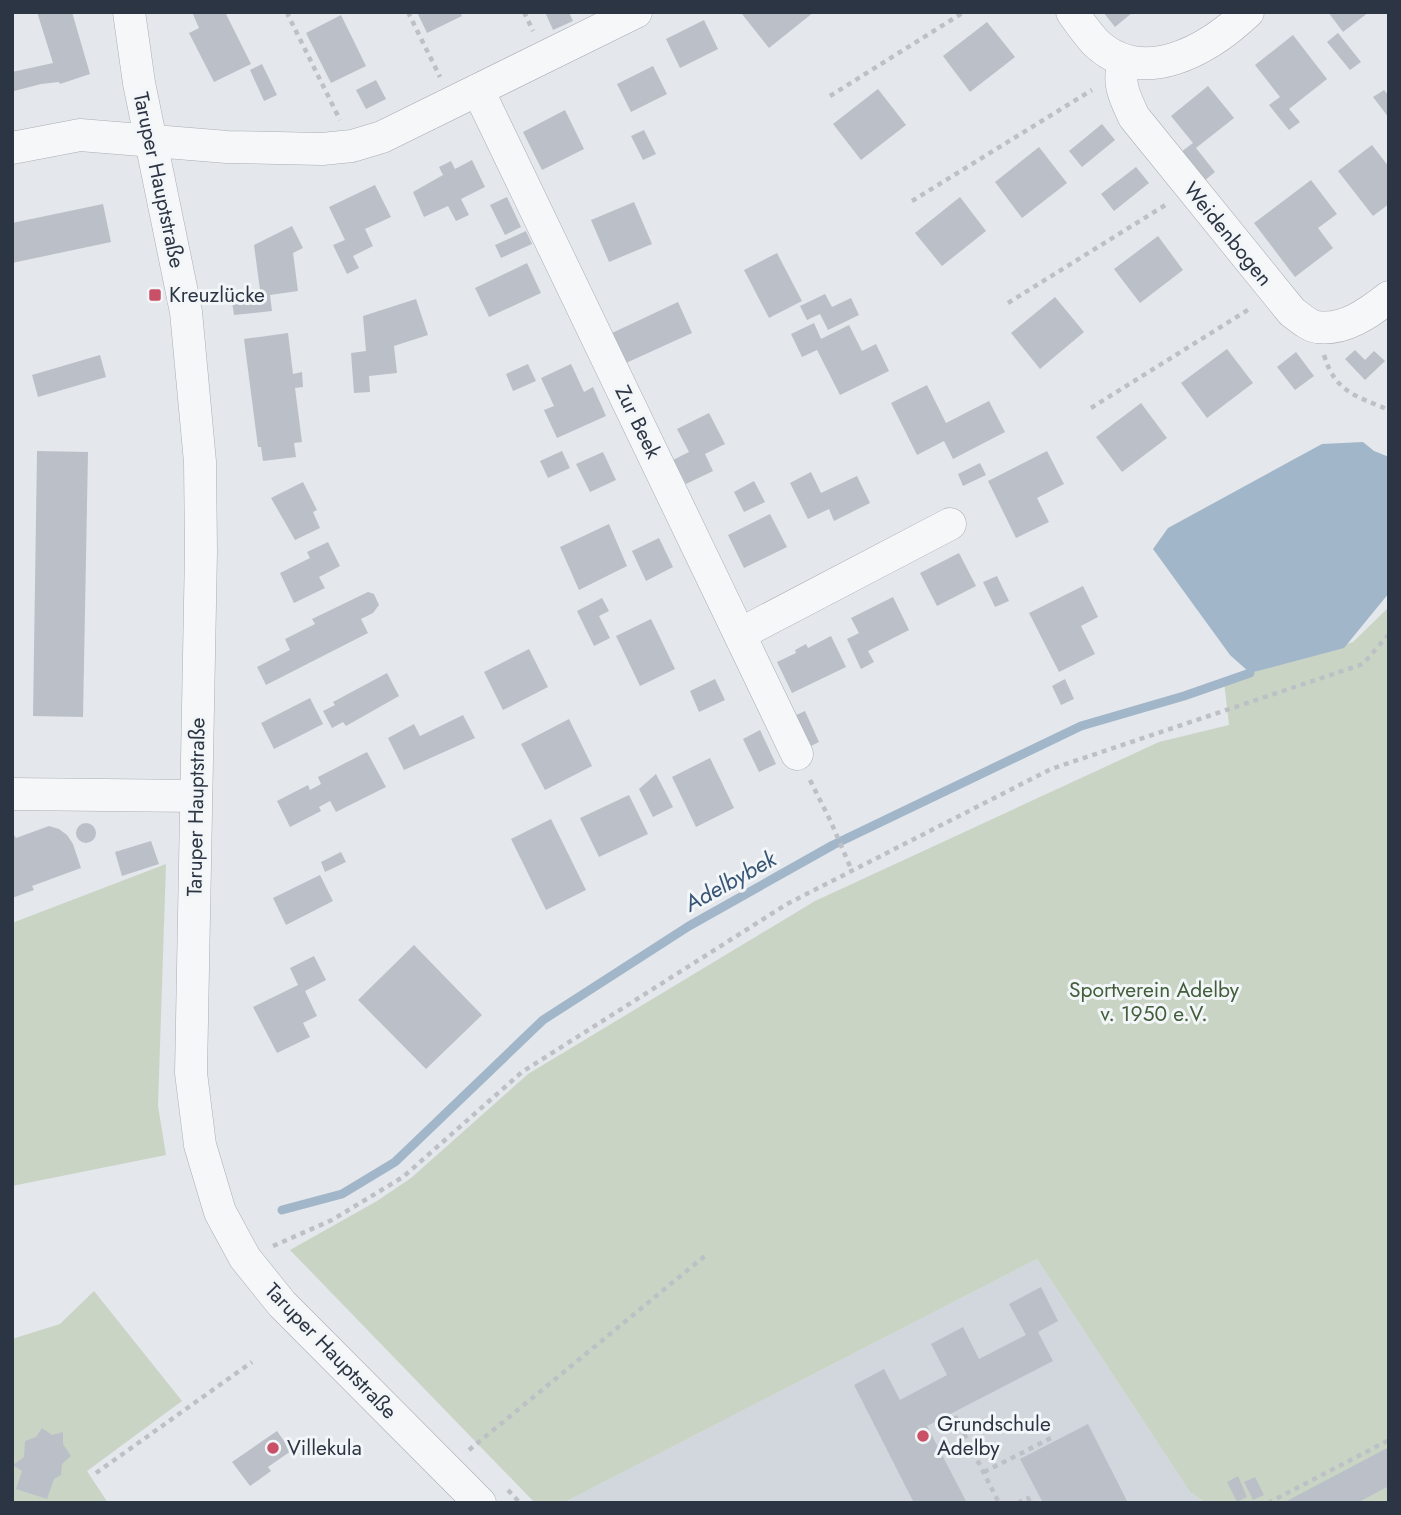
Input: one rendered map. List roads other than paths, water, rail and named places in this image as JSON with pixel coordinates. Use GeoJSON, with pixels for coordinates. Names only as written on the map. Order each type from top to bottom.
{"type":"FeatureCollection","features":[{"type":"Feature","properties":{"kind":"street","name":"Taruper Hauptstraße"},"geometry":{"type":"LineString","coordinates":[[129,12],[139,83],[186,312],[200,462],[201,551],[191,1073],[200,1145],[220,1212],[245,1258],[282,1304],[480,1503]]}},
{"type":"Feature","properties":{"kind":"street"},"geometry":{"type":"LineString","coordinates":[[12,148],[80,135],[227,147],[322,149],[352,146],[382,137],[636,12]]}},
{"type":"Feature","properties":{"kind":"street"},"geometry":{"type":"LineString","coordinates":[[1072,12],[1097,44],[1123,67],[1157,64],[1195,52],[1230,30],[1248,12]]}},
{"type":"Feature","properties":{"kind":"street","name":"Weidenbogen"},"geometry":{"type":"LineString","coordinates":[[1123,67],[1124,96],[1134,117],[1292,312],[1315,327],[1345,324],[1374,309],[1389,297]]}},
{"type":"Feature","properties":{"kind":"street","name":"Zur Beek"},"geometry":{"type":"LineString","coordinates":[[466,96],[740,634],[797,754]]}},
{"type":"Feature","properties":{"kind":"street"},"geometry":{"type":"LineString","coordinates":[[740,634],[950,524]]}},
{"type":"Feature","properties":{"kind":"street"},"geometry":{"type":"LineString","coordinates":[[12,794],[196,796]]}},
{"type":"Feature","properties":{"kind":"water"},"geometry":{"type":"Polygon","coordinates":[[[1363,442],[1374,451],[1389,457],[1389,593],[1344,648],[1250,673],[1230,655],[1153,549],[1168,528],[1322,444],[1363,442]]]}},
{"type":"Feature","properties":{"kind":"waterway","name":"Adelbybek"},"geometry":{"type":"LineString","coordinates":[[282,1210],[342,1194],[395,1162],[543,1020],[689,926],[833,845],[1081,726],[1184,696],[1250,673]]}},
{"type":"Feature","properties":{"kind":"place","name":"Kreuzlücke"},"geometry":{"type":"Point","coordinates":[155,295]}},
{"type":"Feature","properties":{"kind":"place","name":"Grundschule Adelby"},"geometry":{"type":"Point","coordinates":[923,1436]}},
{"type":"Feature","properties":{"kind":"place","name":"Villekula"},"geometry":{"type":"Point","coordinates":[273,1448]}},
{"type":"Feature","properties":{"kind":"park label","name":"Sportverein Adelby v. 1950 e.V."},"geometry":{"type":"Point","coordinates":[1154,1002]}}]}
